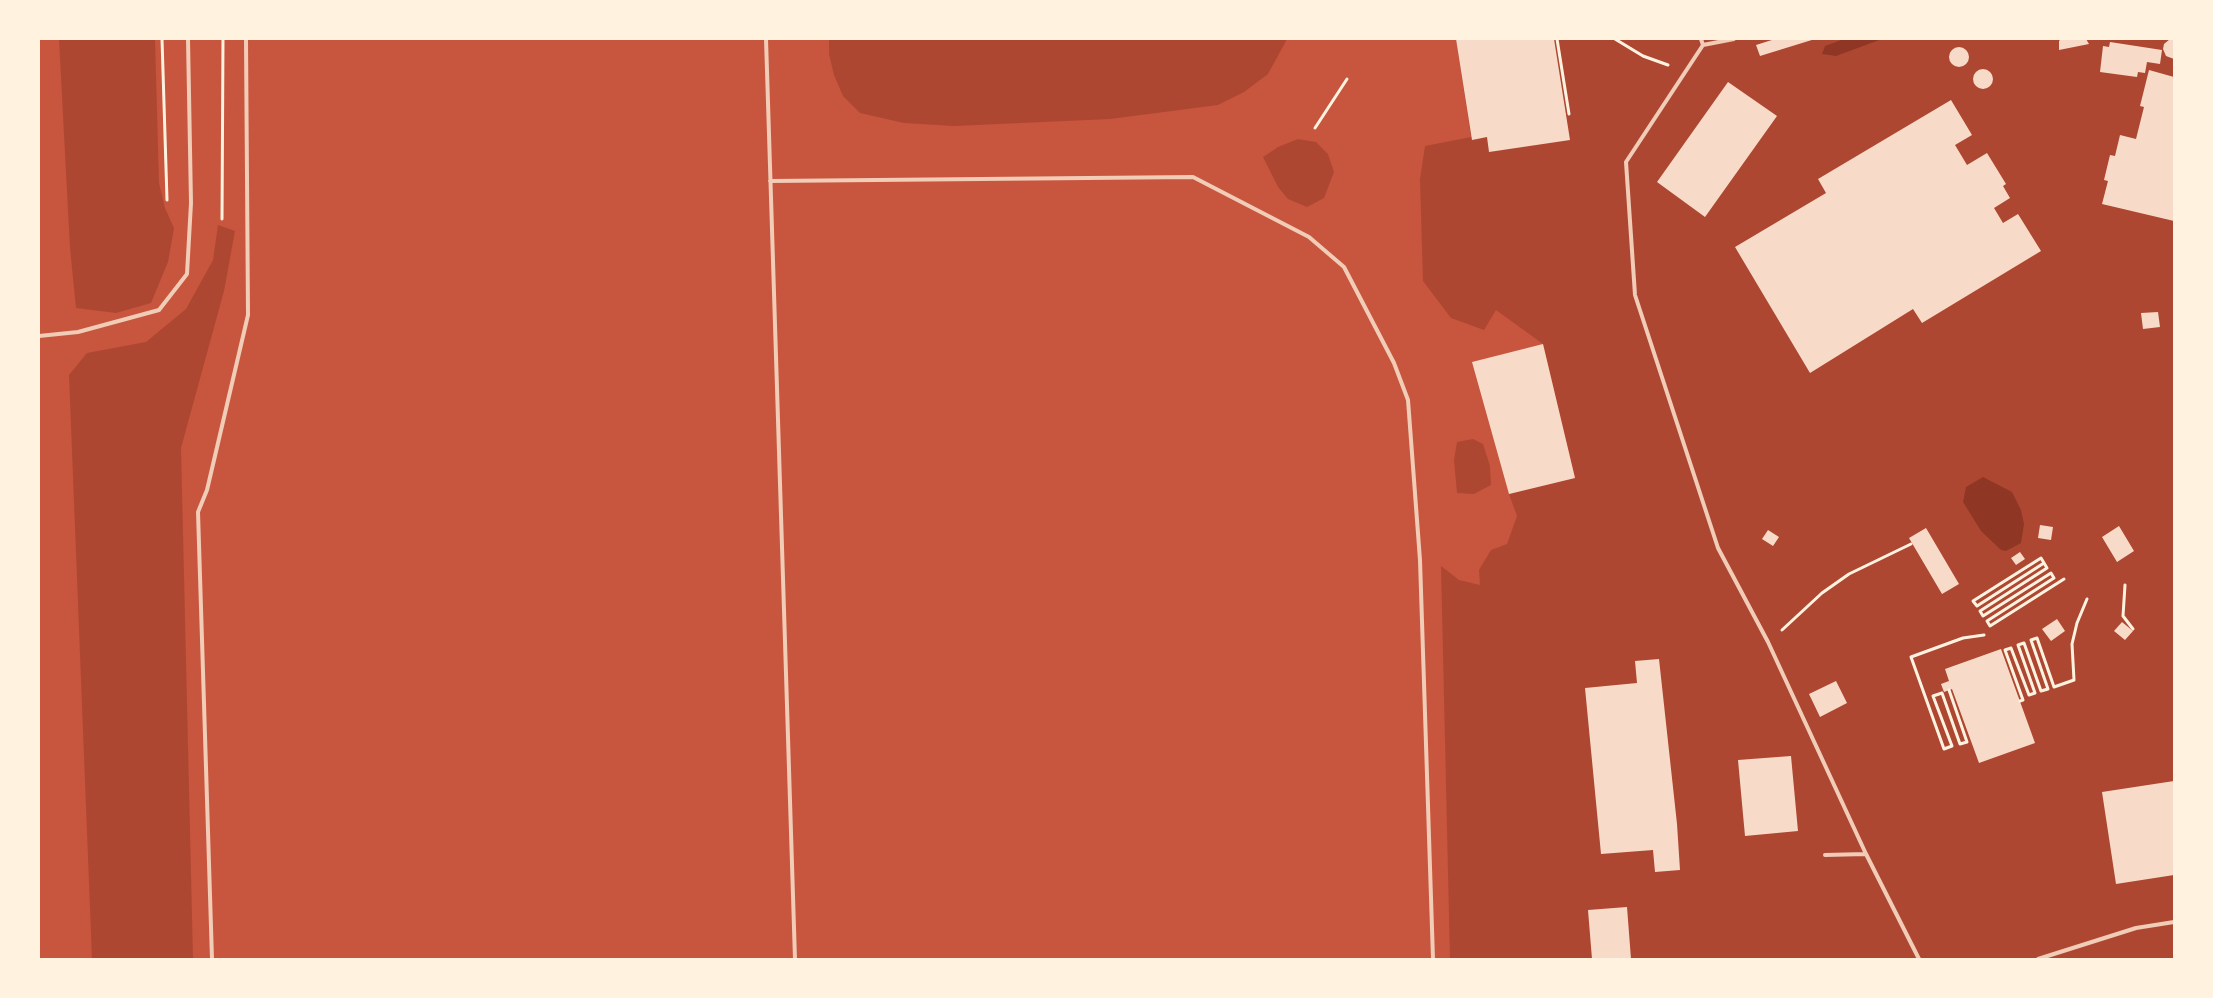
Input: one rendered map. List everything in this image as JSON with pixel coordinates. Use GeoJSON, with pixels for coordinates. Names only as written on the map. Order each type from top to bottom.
{"type":"FeatureCollection","features":[{"type":"Feature","properties":{"kind":"lane"},"geometry":{"type":"LineString","coordinates":[[39,336],[78,332],[159,310],[187,274],[191,203],[188,39]]}},
{"type":"Feature","properties":{"kind":"lane"},"geometry":{"type":"LineString","coordinates":[[212,959],[198,512],[207,490],[248,315],[246,39]]}},
{"type":"Feature","properties":{"kind":"lane"},"geometry":{"type":"LineString","coordinates":[[766,39],[795,959]]}},
{"type":"Feature","properties":{"kind":"lane"},"geometry":{"type":"LineString","coordinates":[[1701,39],[1703,45]]}},
{"type":"Feature","properties":{"kind":"lane"},"geometry":{"type":"LineString","coordinates":[[1734,39],[1703,45],[1626,162],[1635,295],[1718,548],[1768,642],[1866,854],[1919,959]]}},
{"type":"Feature","properties":{"kind":"lane"},"geometry":{"type":"LineString","coordinates":[[770,181],[1193,177],[1309,237],[1344,267],[1394,363],[1408,400],[1420,560],[1433,959]]}},
{"type":"Feature","properties":{"kind":"lane"},"geometry":{"type":"LineString","coordinates":[[1825,855],[1866,854]]}},
{"type":"Feature","properties":{"kind":"lane"},"geometry":{"type":"LineString","coordinates":[[2038,959],[2136,928],[2174,922]]}},
{"type":"Feature","properties":{"kind":"path"},"geometry":{"type":"LineString","coordinates":[[162,39],[167,200]]}},
{"type":"Feature","properties":{"kind":"path"},"geometry":{"type":"LineString","coordinates":[[222,219],[223,39]]}},
{"type":"Feature","properties":{"kind":"path"},"geometry":{"type":"LineString","coordinates":[[1557,39],[1569,114]]}},
{"type":"Feature","properties":{"kind":"path"},"geometry":{"type":"LineString","coordinates":[[1615,39],[1643,56],[1686,70]]}},
{"type":"Feature","properties":{"kind":"path"},"geometry":{"type":"LineString","coordinates":[[1315,128],[1347,79]]}},
{"type":"Feature","properties":{"kind":"path"},"geometry":{"type":"LineString","coordinates":[[1768,642],[1822,593],[1849,574],[1910,544]]}},
{"type":"Feature","properties":{"kind":"path"},"geometry":{"type":"LineString","coordinates":[[2044,563],[1977,606],[1973,601],[2041,558],[2057,583]]}},
{"type":"Feature","properties":{"kind":"path"},"geometry":{"type":"LineString","coordinates":[[2047,568],[1980,612],[1984,616],[2051,573]]}},
{"type":"Feature","properties":{"kind":"path"},"geometry":{"type":"LineString","coordinates":[[2054,578],[1987,621],[1990,626],[2064,578]]}},
{"type":"Feature","properties":{"kind":"path"},"geometry":{"type":"LineString","coordinates":[[2125,585],[2122,603],[2123,616],[2133,629]]}},
{"type":"Feature","properties":{"kind":"path"},"geometry":{"type":"LineString","coordinates":[[2020,701],[2023,700],[2004,650],[2011,648],[2029,695],[2035,693],[2018,646],[2024,643],[2041,691],[2048,688],[2031,640],[2037,638],[2054,687],[2074,680],[2071,659],[2072,644],[2076,623],[2087,598]]}},
{"type":"Feature","properties":{"kind":"path"},"geometry":{"type":"LineString","coordinates":[[1949,690],[1967,742],[1960,744],[1942,693],[1933,696],[1952,746],[1944,749],[1911,657],[1963,638],[1984,635]]}},
{"type":"Feature","properties":{"kind":"shaded area"},"geometry":{"type":"Polygon","coordinates":[[[59,39],[155,39],[159,183],[165,208],[174,228],[168,262],[151,303],[116,313],[76,308],[70,248],[59,39]]]}},
{"type":"Feature","properties":{"kind":"shaded area"},"geometry":{"type":"Polygon","coordinates":[[[829,39],[1286,39],[1286,41],[1268,74],[1244,92],[1218,105],[1110,119],[954,126],[904,123],[860,113],[843,96],[834,75],[829,54],[829,39]]]}},
{"type":"Feature","properties":{"kind":"shaded area"},"geometry":{"type":"Polygon","coordinates":[[[1456,39],[2174,39],[2174,959],[1450,959],[1441,566],[1459,580],[1480,585],[1479,570],[1491,550],[1507,544],[1517,516],[1509,494],[1575,478],[1543,344],[1496,310],[1484,330],[1451,318],[1423,281],[1420,179],[1425,146],[1471,137],[1456,39]]]}},
{"type":"Feature","properties":{"kind":"shaded area"},"geometry":{"type":"Polygon","coordinates":[[[1844,39],[1882,39],[1836,56],[1822,54],[1825,46],[1844,39]]]}},
{"type":"Feature","properties":{"kind":"shaded area"},"geometry":{"type":"Polygon","coordinates":[[[1298,139],[1316,142],[1328,154],[1334,172],[1324,198],[1307,207],[1288,199],[1278,187],[1263,157],[1278,147],[1298,139]]]}},
{"type":"Feature","properties":{"kind":"shaded area"},"geometry":{"type":"Polygon","coordinates":[[[218,225],[235,231],[224,291],[181,448],[193,959],[92,959],[69,375],[87,353],[146,342],[186,309],[213,260],[218,225]]]}},
{"type":"Feature","properties":{"kind":"shaded area"},"geometry":{"type":"Polygon","coordinates":[[[1473,439],[1483,444],[1490,466],[1491,485],[1474,494],[1457,493],[1454,460],[1457,442],[1473,439]]]}},
{"type":"Feature","properties":{"kind":"shaded area"},"geometry":{"type":"Polygon","coordinates":[[[1983,477],[2012,492],[2021,510],[2024,524],[2021,543],[2006,551],[2001,550],[1981,531],[1963,502],[1966,487],[1983,477]]]}},
{"type":"Feature","properties":{"kind":"building"},"geometry":{"type":"Polygon","coordinates":[[[1456,39],[1554,39],[1570,140],[1489,152],[1487,137],[1472,140],[1456,39]]]}},
{"type":"Feature","properties":{"kind":"building"},"geometry":{"type":"Polygon","coordinates":[[[1775,39],[1815,39],[1760,56],[1756,45],[1775,39]]]}},
{"type":"Feature","properties":{"kind":"building"},"geometry":{"type":"Polygon","coordinates":[[[2061,39],[2086,39],[2089,44],[2059,50],[2059,41],[2061,39]]]}},
{"type":"Feature","properties":{"kind":"building"},"geometry":{"type":"Polygon","coordinates":[[[2170,39],[2174,39],[2174,59],[2166,56],[2163,49],[2164,44],[2170,39]]]}},
{"type":"Feature","properties":{"kind":"building"},"geometry":{"type":"Polygon","coordinates":[[[2110,42],[2162,50],[2160,64],[2147,62],[2145,73],[2138,72],[2137,77],[2100,72],[2103,46],[2109,47],[2110,42]]]}},
{"type":"Feature","properties":{"kind":"building"},"geometry":{"type":"Polygon","coordinates":[[[1955,47],[1963,47],[1969,53],[1969,61],[1963,67],[1955,67],[1949,61],[1949,53],[1955,47]]]}},
{"type":"Feature","properties":{"kind":"building"},"geometry":{"type":"Polygon","coordinates":[[[1979,69],[1987,69],[1993,75],[1993,83],[1987,89],[1979,89],[1973,83],[1973,75],[1979,69]]]}},
{"type":"Feature","properties":{"kind":"building"},"geometry":{"type":"Polygon","coordinates":[[[2149,70],[2174,77],[2174,221],[2102,204],[2108,181],[2104,180],[2110,155],[2115,156],[2120,135],[2136,139],[2144,107],[2140,106],[2149,70]]]}},
{"type":"Feature","properties":{"kind":"building"},"geometry":{"type":"Polygon","coordinates":[[[1728,82],[1777,116],[1705,217],[1657,182],[1728,82]]]}},
{"type":"Feature","properties":{"kind":"building"},"geometry":{"type":"Polygon","coordinates":[[[1951,100],[1972,135],[1955,145],[1967,165],[1987,153],[2006,184],[2003,186],[2010,198],[1994,208],[2003,223],[2018,214],[2041,251],[1922,323],[1913,309],[1810,373],[1735,247],[1826,193],[1818,179],[1951,100]]]}},
{"type":"Feature","properties":{"kind":"building"},"geometry":{"type":"Polygon","coordinates":[[[2158,312],[2160,327],[2143,329],[2141,313],[2158,312]]]}},
{"type":"Feature","properties":{"kind":"building"},"geometry":{"type":"Polygon","coordinates":[[[1543,344],[1575,478],[1509,494],[1472,362],[1543,344]]]}},
{"type":"Feature","properties":{"kind":"building"},"geometry":{"type":"Polygon","coordinates":[[[2040,525],[2053,527],[2051,540],[2038,538],[2040,525]]]}},
{"type":"Feature","properties":{"kind":"building"},"geometry":{"type":"Polygon","coordinates":[[[2119,526],[2134,551],[2117,562],[2102,537],[2119,526]]]}},
{"type":"Feature","properties":{"kind":"building"},"geometry":{"type":"Polygon","coordinates":[[[1926,528],[1959,584],[1942,594],[1909,538],[1926,528]]]}},
{"type":"Feature","properties":{"kind":"building"},"geometry":{"type":"Polygon","coordinates":[[[1768,530],[1779,537],[1773,546],[1762,539],[1768,530]]]}},
{"type":"Feature","properties":{"kind":"building"},"geometry":{"type":"Polygon","coordinates":[[[2020,552],[2025,559],[2016,565],[2011,558],[2020,552]]]}},
{"type":"Feature","properties":{"kind":"building"},"geometry":{"type":"Polygon","coordinates":[[[2057,619],[2065,631],[2051,641],[2042,629],[2057,619]]]}},
{"type":"Feature","properties":{"kind":"building"},"geometry":{"type":"Polygon","coordinates":[[[2122,622],[2133,631],[2125,640],[2114,631],[2122,622]]]}},
{"type":"Feature","properties":{"kind":"building"},"geometry":{"type":"Polygon","coordinates":[[[2001,649],[2035,743],[1979,763],[1952,689],[1944,692],[1941,684],[1949,681],[1945,669],[2001,649]]]}},
{"type":"Feature","properties":{"kind":"building"},"geometry":{"type":"Polygon","coordinates":[[[1659,659],[1677,824],[1680,870],[1655,872],[1653,850],[1601,854],[1585,688],[1637,683],[1635,661],[1659,659]]]}},
{"type":"Feature","properties":{"kind":"building"},"geometry":{"type":"Polygon","coordinates":[[[1836,681],[1847,703],[1820,717],[1809,694],[1836,681]]]}},
{"type":"Feature","properties":{"kind":"building"},"geometry":{"type":"Polygon","coordinates":[[[1791,756],[1798,831],[1745,836],[1738,760],[1791,756]]]}},
{"type":"Feature","properties":{"kind":"building"},"geometry":{"type":"Polygon","coordinates":[[[2174,781],[2174,875],[2116,884],[2102,792],[2174,781]]]}},
{"type":"Feature","properties":{"kind":"building"},"geometry":{"type":"Polygon","coordinates":[[[1627,907],[1631,959],[1592,959],[1588,910],[1627,907]]]}}]}
